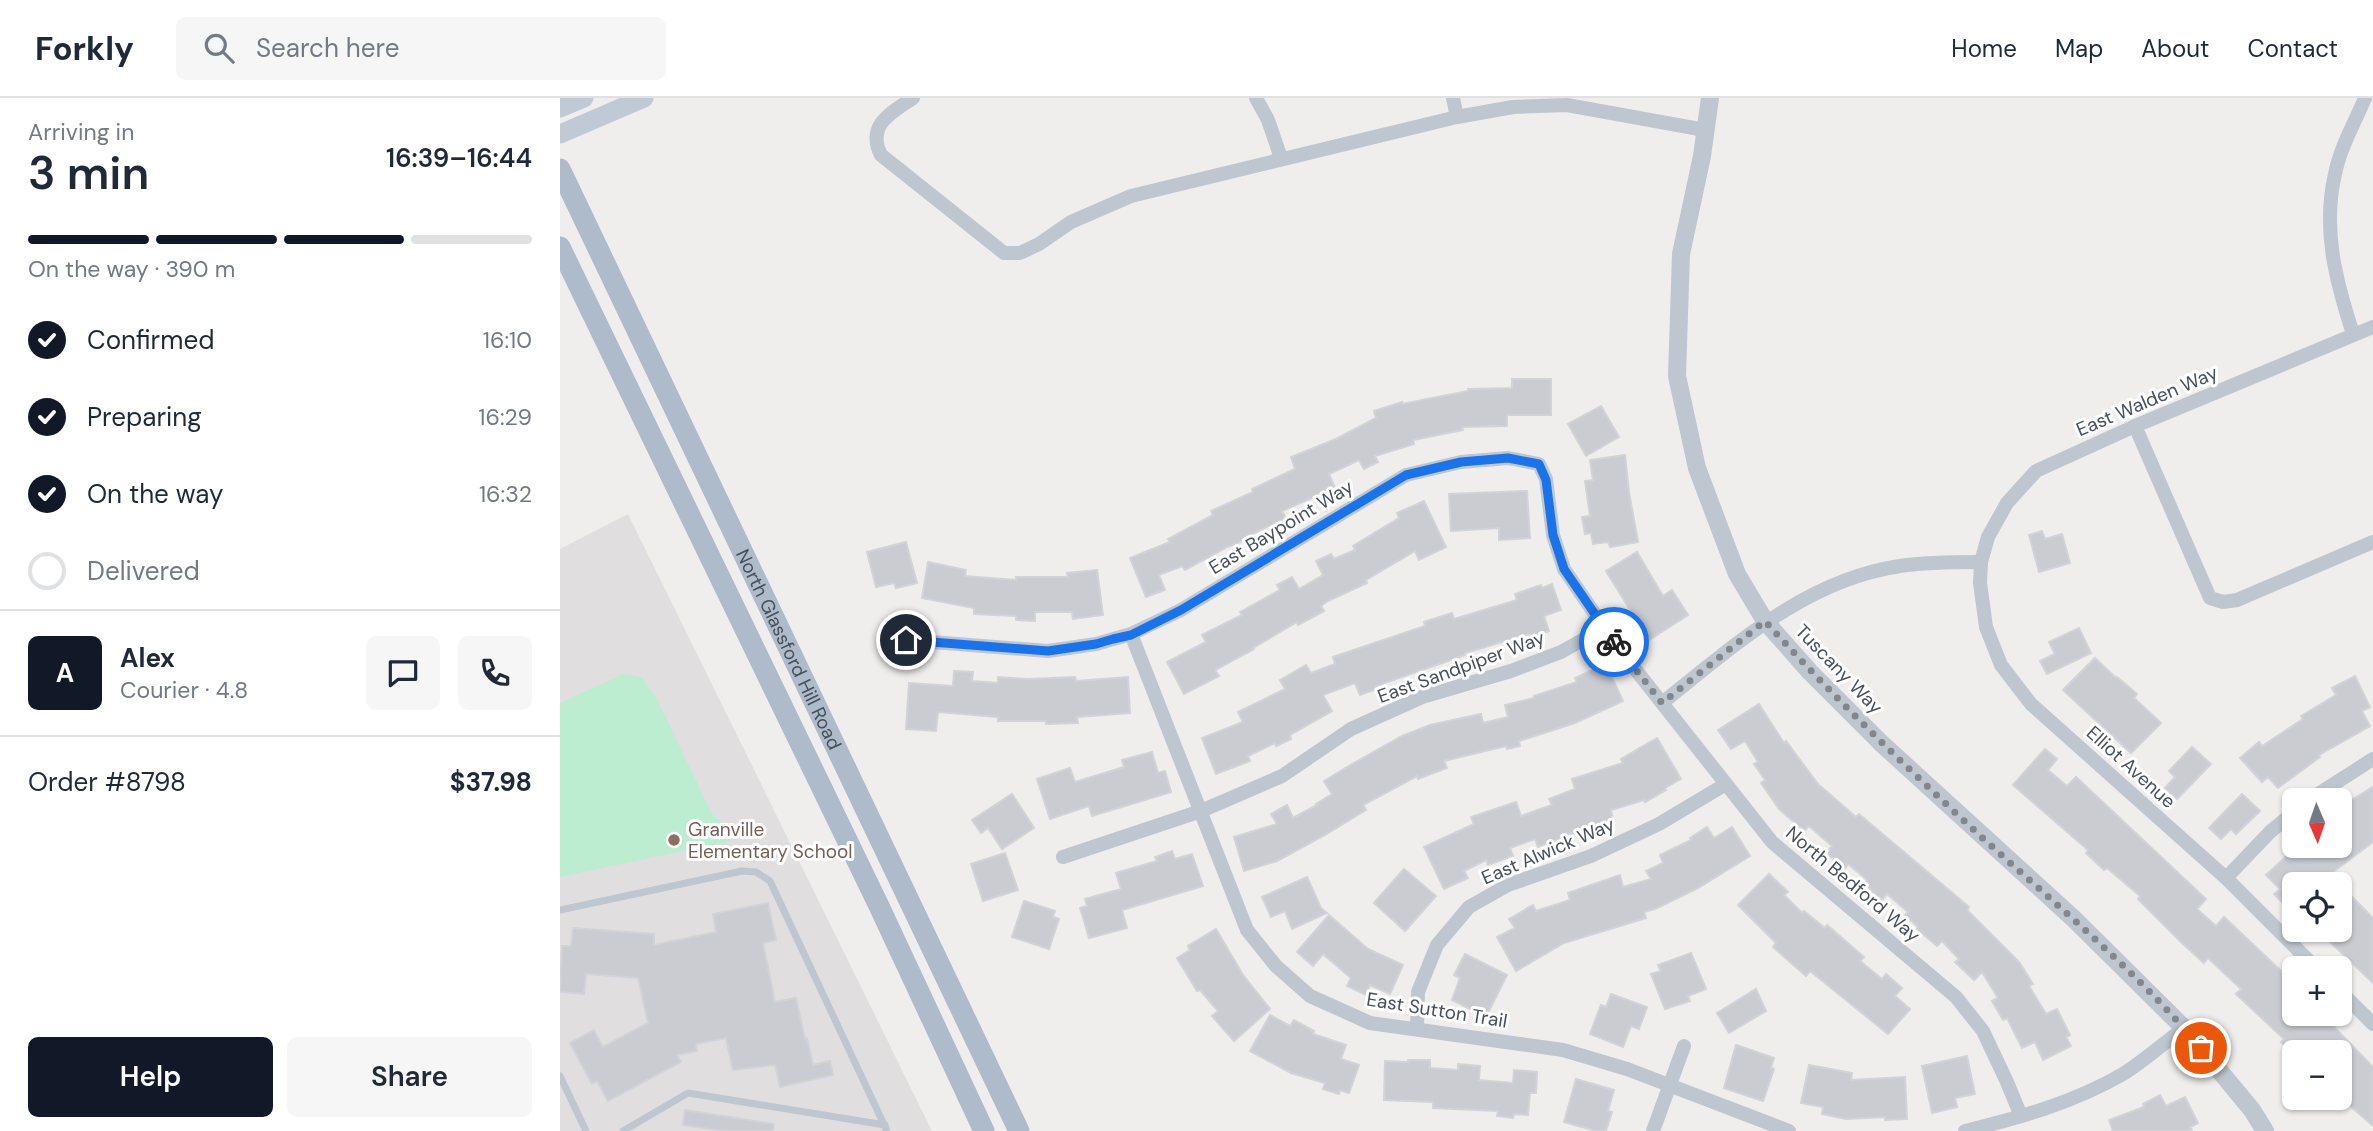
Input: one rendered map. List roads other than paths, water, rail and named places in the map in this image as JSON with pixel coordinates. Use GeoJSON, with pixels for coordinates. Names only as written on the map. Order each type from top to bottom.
{"type":"FeatureCollection","features":[{"type":"Feature","properties":{"kind":"main road"},"geometry":{"type":"LineString","coordinates":[[560,108],[584,98]]}},
{"type":"Feature","properties":{"kind":"main road"},"geometry":{"type":"LineString","coordinates":[[560,134],[644,98]]}},
{"type":"Feature","properties":{"kind":"main road","name":"North Glassford Hill Road"},"geometry":{"type":"LineString","coordinates":[[560,169],[1019,1131]]}},
{"type":"Feature","properties":{"kind":"main road","name":"North Glassford Hill Road"},"geometry":{"type":"LineString","coordinates":[[560,247],[873,894],[984,1131]]}},
{"type":"Feature","properties":{"kind":"street"},"geometry":{"type":"LineString","coordinates":[[913,98],[887,116],[876,132],[875,144],[881,155],[1004,253],[1020,253],[1040,244],[1071,222],[1131,196],[1280,158],[1457,117],[1513,107],[1567,105],[1705,130]]}},
{"type":"Feature","properties":{"kind":"street"},"geometry":{"type":"LineString","coordinates":[[1256,98],[1268,120],[1280,158]]}},
{"type":"Feature","properties":{"kind":"street"},"geometry":{"type":"LineString","coordinates":[[1453,98],[1457,117]]}},
{"type":"Feature","properties":{"kind":"street","name":"Tuscany Way"},"geometry":{"type":"LineString","coordinates":[[1710,98],[1681,254],[1677,376],[1697,468],[1737,574],[1765,621],[1810,672],[1881,743],[2074,919],[2184,1028],[2252,1110],[2265,1131]]}},
{"type":"Feature","properties":{"kind":"street"},"geometry":{"type":"LineString","coordinates":[[2353,334],[2331,256],[2329,225],[2335,171],[2365,98]]}},
{"type":"Feature","properties":{"kind":"street","name":"East Walden Way"},"geometry":{"type":"LineString","coordinates":[[1981,562],[1988,537],[2007,503],[2036,471],[2135,426],[2373,327]]}},
{"type":"Feature","properties":{"kind":"street"},"geometry":{"type":"LineString","coordinates":[[2135,426],[2210,598],[2223,602],[2238,600],[2373,542]]}},
{"type":"Feature","properties":{"kind":"street","name":"East Baypoint Way"},"geometry":{"type":"LineString","coordinates":[[906,640],[1048,651],[1096,644],[1131,635],[1181,610],[1406,475],[1461,462],[1508,458],[1539,464]]}},
{"type":"Feature","properties":{"kind":"street","name":"North Bedford Way"},"geometry":{"type":"LineString","coordinates":[[1539,464],[1546,480],[1553,535],[1564,569],[1604,628],[1772,842],[1956,997],[1983,1031],[2021,1116]]}},
{"type":"Feature","properties":{"kind":"street"},"geometry":{"type":"LineString","coordinates":[[1662,703],[1765,621],[1814,593],[1857,576],[1899,566],[1981,562]]}},
{"type":"Feature","properties":{"kind":"street","name":"Elliot Avenue"},"geometry":{"type":"LineString","coordinates":[[1981,562],[1980,583],[1986,627],[2001,665],[2031,704],[2226,878],[2304,956]]}},
{"type":"Feature","properties":{"kind":"street","name":"East Sandpiper Way"},"geometry":{"type":"LineString","coordinates":[[1063,857],[1201,811],[1282,776],[1351,729],[1422,697],[1511,671],[1561,652],[1604,628]]}},
{"type":"Feature","properties":{"kind":"street","name":"East Sutton Trail"},"geometry":{"type":"LineString","coordinates":[[1131,635],[1247,930],[1276,966],[1310,996],[1370,1023],[1563,1050],[1627,1069],[1790,1131]]}},
{"type":"Feature","properties":{"kind":"street"},"geometry":{"type":"LineString","coordinates":[[2328,788],[2373,759]]}},
{"type":"Feature","properties":{"kind":"street","name":"East Alwick Way"},"geometry":{"type":"LineString","coordinates":[[1417,1029],[1418,992],[1437,945],[1469,907],[1508,885],[1591,856],[1660,824],[1726,784]]}},
{"type":"Feature","properties":{"kind":"street"},"geometry":{"type":"LineString","coordinates":[[2226,878],[2282,822]]}},
{"type":"Feature","properties":{"kind":"street"},"geometry":{"type":"LineString","coordinates":[[2352,1003],[2373,1024]]}},
{"type":"Feature","properties":{"kind":"street"},"geometry":{"type":"LineString","coordinates":[[1965,1131],[2074,1098],[2124,1073],[2184,1028]]}},
{"type":"Feature","properties":{"kind":"street"},"geometry":{"type":"LineString","coordinates":[[1653,1131],[1684,1046]]}},
{"type":"Feature","properties":{"kind":"lane"},"geometry":{"type":"LineString","coordinates":[[560,910],[742,871],[756,872],[770,881],[886,1128]]}},
{"type":"Feature","properties":{"kind":"lane"},"geometry":{"type":"LineString","coordinates":[[560,1076],[586,1131]]}},
{"type":"Feature","properties":{"kind":"lane"},"geometry":{"type":"LineString","coordinates":[[623,1131],[688,1093],[886,1128]]}},
{"type":"Feature","properties":{"kind":"place","name":"Granville Elementary School"},"geometry":{"type":"Point","coordinates":[674,840]}}]}
